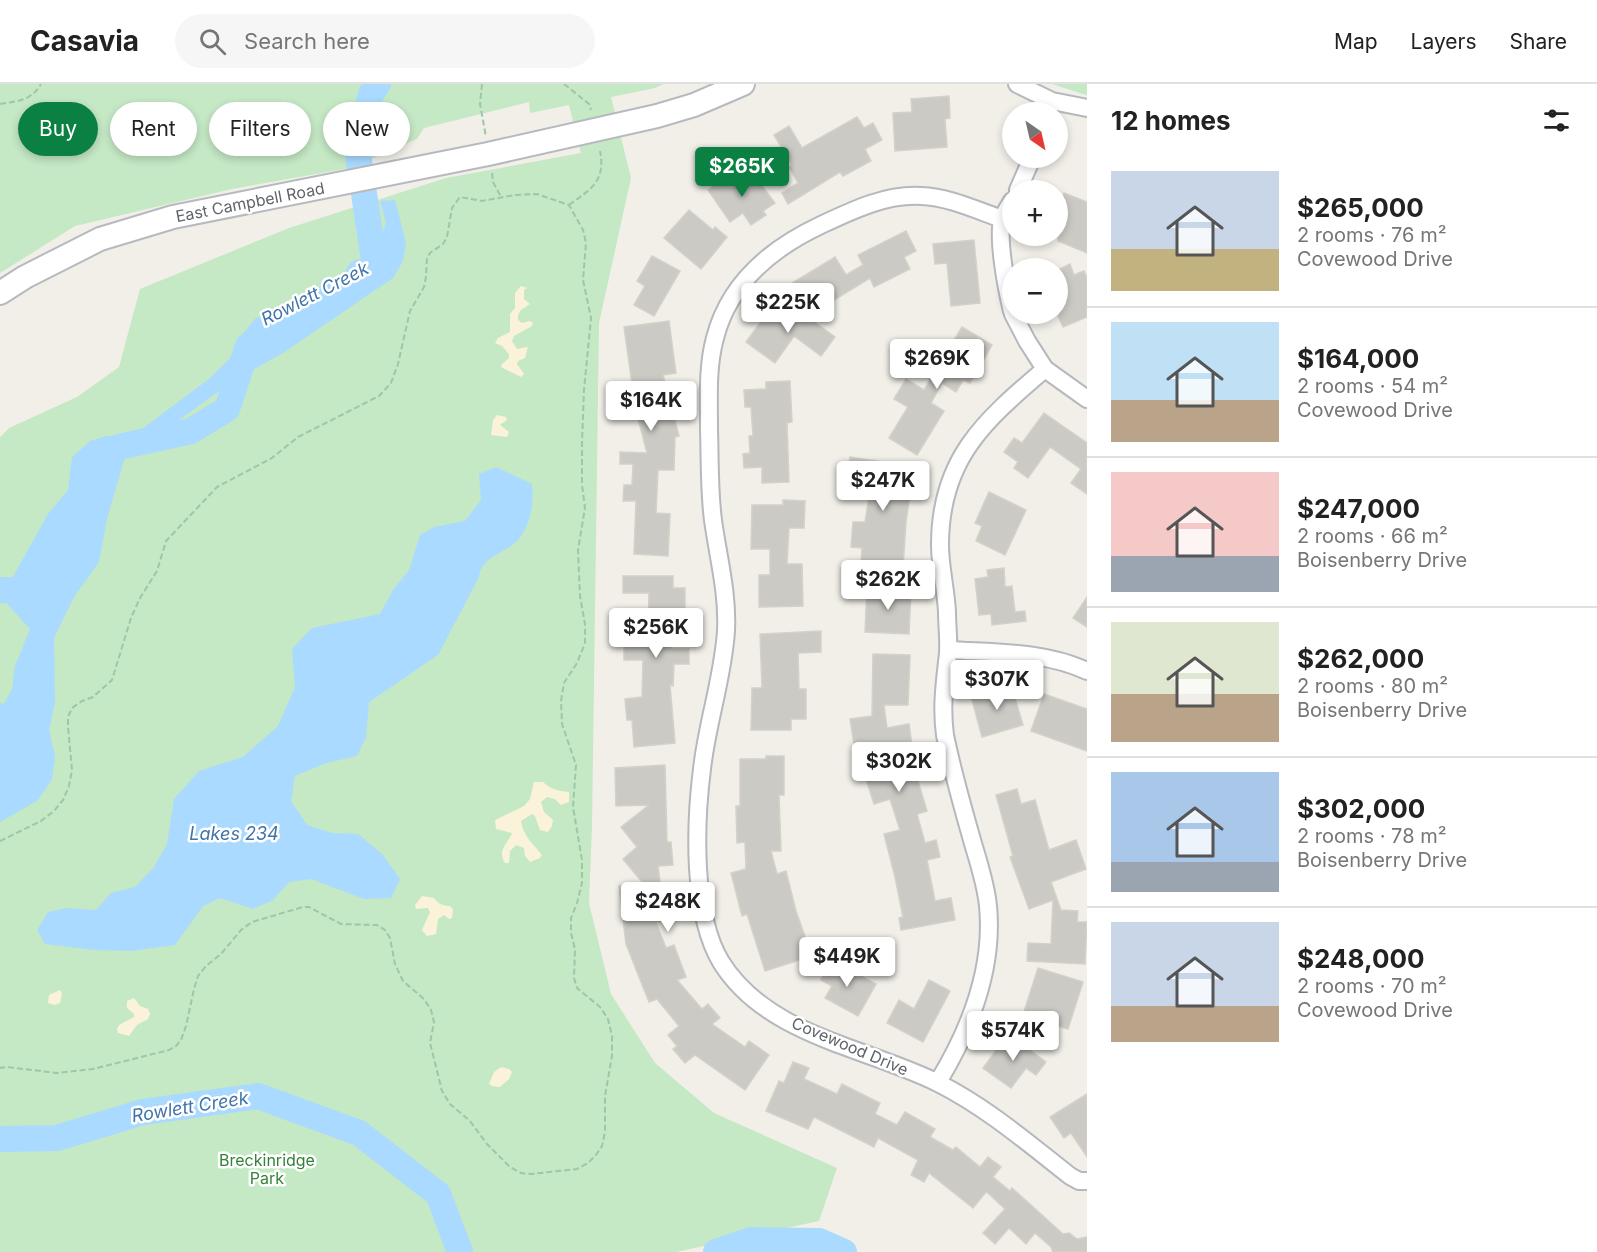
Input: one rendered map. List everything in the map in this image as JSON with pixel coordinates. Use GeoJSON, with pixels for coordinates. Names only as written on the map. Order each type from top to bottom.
{"type":"FeatureCollection","features":[{"type":"Feature","properties":{"kind":"main road","name":"East Campbell Road"},"geometry":{"type":"LineString","coordinates":[[0,293],[70,253],[100,239],[139,226],[173,217],[513,149],[657,116],[694,105],[742,84]]}},
{"type":"Feature","properties":{"kind":"street"},"geometry":{"type":"LineString","coordinates":[[1017,84],[1043,102]]}},
{"type":"Feature","properties":{"kind":"street"},"geometry":{"type":"LineString","coordinates":[[1068,107],[1087,108]]}},
{"type":"Feature","properties":{"kind":"street","name":"Covewood Drive"},"geometry":{"type":"LineString","coordinates":[[1002,219],[956,202],[923,196],[897,197],[857,208],[776,251],[752,270],[736,291],[720,320],[711,357],[709,401],[712,519],[724,591],[726,623],[725,650],[702,768],[698,831],[700,895],[707,930],[720,960],[735,980],[771,1011],[823,1038],[938,1082],[980,1109],[1070,1176],[1079,1181],[1087,1181]]}},
{"type":"Feature","properties":{"kind":"street"},"geometry":{"type":"LineString","coordinates":[[1019,324],[1045,369],[1087,399]]}},
{"type":"Feature","properties":{"kind":"street"},"geometry":{"type":"LineString","coordinates":[[938,1082],[953,1058],[971,1013],[985,970],[990,936],[988,904],[958,791],[943,720],[942,697],[948,651],[946,593],[940,548],[942,508],[946,490],[962,455],[980,430],[1005,404],[1045,369]]}},
{"type":"Feature","properties":{"kind":"street"},"geometry":{"type":"LineString","coordinates":[[948,651],[1058,659],[1087,671]]}},
{"type":"Feature","properties":{"kind":"path"},"geometry":{"type":"LineString","coordinates":[[0,104],[28,99],[41,84]]}},
{"type":"Feature","properties":{"kind":"path"},"geometry":{"type":"LineString","coordinates":[[564,84],[589,104],[591,110]]}},
{"type":"Feature","properties":{"kind":"path"},"geometry":{"type":"LineString","coordinates":[[569,205],[596,183],[601,173],[600,151]]}},
{"type":"Feature","properties":{"kind":"path"},"geometry":{"type":"LineString","coordinates":[[0,841],[41,821],[63,800],[72,770],[68,717],[72,708],[82,701],[93,698],[112,681],[131,618],[140,598],[157,572],[166,541],[218,487],[272,458],[298,437],[379,396],[391,383],[398,364],[410,311],[424,287],[427,258],[443,244],[447,237],[455,202],[460,197],[483,201],[514,195],[537,194],[569,205],[583,230],[586,243],[583,280],[591,318],[582,442],[582,485],[585,508],[578,550],[585,643],[577,663],[564,683],[561,701],[562,724],[576,765],[573,807],[582,860],[582,883],[570,918],[575,949],[574,978],[577,988],[600,1007],[608,1019],[612,1036],[612,1056],[605,1096],[605,1132],[602,1146],[588,1163],[577,1169],[531,1174],[521,1173],[510,1167],[487,1144],[471,1121],[450,1104],[442,1091],[430,1043],[434,1022],[431,1011],[424,999],[403,981],[395,964],[390,938],[385,930],[377,925],[340,924],[303,907],[252,922],[241,930],[221,954],[206,966],[198,976],[181,1040],[169,1050],[93,1069],[57,1073],[0,1068]]}},
{"type":"Feature","properties":{"kind":"green space","name":"Breckinridge Park"},"geometry":{"type":"Polygon","coordinates":[[[0,84],[664,84],[611,97],[631,178],[599,323],[589,903],[611,994],[655,1063],[714,1113],[837,1168],[819,1221],[676,1252],[0,1252],[0,437],[9,428],[77,397],[119,367],[140,289],[289,228],[446,178],[581,153],[569,105],[530,113],[529,102],[424,128],[417,139],[410,142],[410,102],[323,102],[323,156],[378,156],[350,168],[232,189],[75,226],[0,273],[0,84]]]}},
{"type":"Feature","properties":{"kind":"green space"},"geometry":{"type":"Polygon","coordinates":[[[1052,84],[1087,84],[1087,95],[1086,95],[1052,84]]]}},
{"type":"Feature","properties":{"kind":"sand"},"geometry":{"type":"Polygon","coordinates":[[[521,286],[527,288],[524,290],[524,299],[530,304],[521,310],[518,320],[522,323],[530,321],[533,323],[532,326],[514,336],[512,341],[517,349],[528,347],[525,358],[517,364],[524,374],[521,377],[501,367],[509,358],[509,354],[502,346],[495,343],[498,338],[510,332],[510,314],[515,308],[515,293],[521,286]]]}},
{"type":"Feature","properties":{"kind":"sand"},"geometry":{"type":"Polygon","coordinates":[[[497,415],[506,417],[507,420],[500,425],[509,432],[507,437],[491,435],[493,420],[497,415]]]}},
{"type":"Feature","properties":{"kind":"sand"},"geometry":{"type":"Polygon","coordinates":[[[534,782],[543,782],[554,789],[569,792],[569,802],[561,805],[555,799],[547,797],[541,802],[544,812],[553,820],[548,832],[540,830],[532,814],[521,821],[526,836],[542,855],[540,858],[530,862],[525,856],[524,848],[516,845],[510,851],[509,863],[505,863],[502,851],[512,833],[496,829],[495,820],[524,806],[530,799],[534,782]]]}},
{"type":"Feature","properties":{"kind":"sand"},"geometry":{"type":"Polygon","coordinates":[[[422,896],[434,898],[439,903],[453,909],[452,918],[449,919],[444,915],[438,919],[436,934],[427,936],[422,930],[430,912],[428,908],[416,909],[415,905],[422,896]]]}},
{"type":"Feature","properties":{"kind":"sand"},"geometry":{"type":"Polygon","coordinates":[[[60,990],[62,994],[60,1003],[55,1005],[48,1003],[49,995],[60,990]]]}},
{"type":"Feature","properties":{"kind":"sand"},"geometry":{"type":"Polygon","coordinates":[[[134,998],[140,1006],[148,1009],[150,1014],[148,1019],[137,1025],[129,1036],[118,1033],[119,1025],[134,1017],[134,1014],[127,1008],[127,1001],[134,998]]]}},
{"type":"Feature","properties":{"kind":"sand"},"geometry":{"type":"Polygon","coordinates":[[[501,1067],[512,1072],[509,1079],[500,1087],[492,1086],[489,1084],[494,1072],[501,1067]]]}},
{"type":"Feature","properties":{"kind":"water"},"geometry":{"type":"Polygon","coordinates":[[[395,200],[406,243],[403,261],[393,278],[283,353],[233,381],[124,460],[107,519],[99,562],[74,597],[54,638],[55,702],[49,730],[55,756],[52,780],[37,801],[0,822],[0,703],[4,704],[12,689],[15,666],[30,629],[8,605],[5,591],[48,514],[68,490],[72,457],[90,441],[106,436],[127,437],[142,429],[209,379],[240,348],[241,336],[255,319],[322,286],[368,256],[379,242],[386,223],[380,201],[395,200]]]}},
{"type":"Feature","properties":{"kind":"water","name":"Lakes 234"},"geometry":{"type":"Polygon","coordinates":[[[496,467],[532,484],[531,513],[523,533],[514,544],[484,564],[438,655],[369,702],[366,737],[357,756],[326,763],[295,776],[291,801],[307,825],[332,833],[358,834],[382,854],[400,879],[391,898],[364,899],[311,879],[289,882],[273,900],[253,909],[220,898],[203,906],[175,945],[131,951],[94,950],[45,944],[37,930],[48,912],[67,908],[96,910],[111,893],[135,887],[154,867],[167,844],[174,799],[199,771],[243,757],[278,726],[295,687],[292,649],[312,628],[380,614],[393,590],[409,570],[420,535],[434,527],[465,521],[481,500],[479,474],[496,467]]]}},
{"type":"Feature","properties":{"kind":"building"},"geometry":{"type":"Polygon","coordinates":[[[949,96],[950,118],[945,119],[947,147],[895,151],[893,113],[912,112],[911,99],[949,96]]]}},
{"type":"Feature","properties":{"kind":"building"},"geometry":{"type":"Polygon","coordinates":[[[857,117],[864,128],[873,123],[882,140],[865,149],[871,161],[843,176],[840,172],[788,204],[782,193],[798,183],[789,167],[792,165],[774,135],[789,126],[802,148],[857,117]]]}},
{"type":"Feature","properties":{"kind":"building"},"geometry":{"type":"Polygon","coordinates":[[[751,171],[775,203],[763,211],[766,215],[751,225],[743,213],[730,222],[708,190],[729,175],[734,183],[751,171]]]}},
{"type":"Feature","properties":{"kind":"building"},"geometry":{"type":"Polygon","coordinates":[[[1068,195],[1087,202],[1087,253],[1068,245],[1068,195]]]}},
{"type":"Feature","properties":{"kind":"building"},"geometry":{"type":"Polygon","coordinates":[[[689,210],[713,230],[715,227],[727,237],[701,269],[664,238],[689,210]]]}},
{"type":"Feature","properties":{"kind":"building"},"geometry":{"type":"Polygon","coordinates":[[[906,231],[916,251],[904,257],[910,269],[874,287],[870,278],[826,305],[815,287],[797,298],[789,285],[835,257],[846,275],[863,265],[858,255],[906,231]]]}},
{"type":"Feature","properties":{"kind":"building"},"geometry":{"type":"Polygon","coordinates":[[[974,240],[980,303],[951,306],[947,263],[935,264],[933,244],[974,240]]]}},
{"type":"Feature","properties":{"kind":"building"},"geometry":{"type":"Polygon","coordinates":[[[652,256],[680,271],[654,316],[634,305],[645,286],[637,281],[652,256]]]}},
{"type":"Feature","properties":{"kind":"building"},"geometry":{"type":"Polygon","coordinates":[[[1070,264],[1074,275],[1084,271],[1087,278],[1087,317],[1063,327],[1062,324],[1068,324],[1068,265],[1070,264]]]}},
{"type":"Feature","properties":{"kind":"building"},"geometry":{"type":"Polygon","coordinates":[[[790,304],[835,337],[821,356],[794,336],[775,363],[746,342],[768,312],[779,320],[790,304]]]}},
{"type":"Feature","properties":{"kind":"building"},"geometry":{"type":"Polygon","coordinates":[[[669,321],[676,373],[663,375],[679,436],[675,437],[674,470],[658,470],[656,513],[670,514],[668,556],[634,554],[636,501],[623,501],[624,485],[632,485],[633,464],[620,464],[620,452],[647,453],[631,391],[633,391],[624,327],[669,321]]]}},
{"type":"Feature","properties":{"kind":"building"},"geometry":{"type":"Polygon","coordinates":[[[962,327],[992,345],[970,383],[963,380],[956,392],[942,383],[931,403],[944,411],[917,455],[889,438],[908,407],[894,399],[906,379],[924,390],[962,327]]]}},
{"type":"Feature","properties":{"kind":"building"},"geometry":{"type":"Polygon","coordinates":[[[790,381],[792,422],[787,423],[789,482],[762,483],[762,467],[744,468],[743,454],[750,453],[749,436],[753,436],[751,407],[745,407],[744,390],[766,389],[766,382],[790,381]]]}},
{"type":"Feature","properties":{"kind":"building"},"geometry":{"type":"Polygon","coordinates":[[[1044,413],[1087,443],[1087,494],[1071,483],[1081,469],[1050,447],[1028,478],[1014,468],[1018,462],[1004,452],[1014,438],[1022,443],[1044,413]]]}},
{"type":"Feature","properties":{"kind":"building"},"geometry":{"type":"Polygon","coordinates":[[[850,457],[914,467],[906,522],[903,567],[861,564],[862,548],[851,547],[853,522],[865,522],[871,485],[860,483],[861,477],[847,475],[850,457]]]}},
{"type":"Feature","properties":{"kind":"building"},"geometry":{"type":"Polygon","coordinates":[[[989,492],[1026,510],[1005,555],[976,541],[982,526],[975,523],[989,492]]]}},
{"type":"Feature","properties":{"kind":"building"},"geometry":{"type":"Polygon","coordinates":[[[783,500],[805,501],[804,528],[789,528],[787,564],[802,564],[803,606],[759,607],[759,575],[770,575],[770,549],[751,549],[752,505],[783,505],[783,500]]]}},
{"type":"Feature","properties":{"kind":"building"},"geometry":{"type":"Polygon","coordinates":[[[1004,568],[1005,587],[1012,586],[1015,612],[1025,611],[1026,621],[992,625],[991,614],[979,615],[975,579],[988,577],[987,570],[1004,568]]]}},
{"type":"Feature","properties":{"kind":"building"},"geometry":{"type":"Polygon","coordinates":[[[623,576],[673,576],[673,588],[685,588],[685,625],[671,626],[671,649],[689,649],[689,664],[674,664],[673,686],[670,685],[675,743],[634,747],[632,720],[627,720],[625,699],[642,697],[643,660],[624,660],[624,637],[648,637],[649,593],[623,593],[623,576]]]}},
{"type":"Feature","properties":{"kind":"building"},"geometry":{"type":"Polygon","coordinates":[[[867,588],[911,590],[909,634],[865,632],[867,588]]]}},
{"type":"Feature","properties":{"kind":"building"},"geometry":{"type":"Polygon","coordinates":[[[1087,597],[1087,627],[1073,618],[1087,597]]]}},
{"type":"Feature","properties":{"kind":"building"},"geometry":{"type":"Polygon","coordinates":[[[821,631],[821,652],[798,653],[799,689],[806,689],[806,719],[791,719],[791,730],[751,730],[752,688],[762,688],[760,634],[821,631]]]}},
{"type":"Feature","properties":{"kind":"building"},"geometry":{"type":"Polygon","coordinates":[[[873,654],[910,655],[908,705],[884,705],[887,728],[909,724],[914,761],[912,761],[927,811],[917,814],[925,843],[936,840],[940,857],[927,860],[935,901],[951,898],[955,920],[901,930],[899,918],[903,917],[884,834],[900,830],[890,799],[874,804],[863,769],[858,770],[850,719],[872,716],[873,654]]]}},
{"type":"Feature","properties":{"kind":"building"},"geometry":{"type":"Polygon","coordinates":[[[1011,685],[1023,725],[982,737],[971,696],[1011,685]]]}},
{"type":"Feature","properties":{"kind":"building"},"geometry":{"type":"Polygon","coordinates":[[[1044,694],[1087,709],[1087,751],[1031,731],[1044,694]]]}},
{"type":"Feature","properties":{"kind":"building"},"geometry":{"type":"Polygon","coordinates":[[[766,756],[784,756],[784,795],[779,795],[781,851],[771,851],[777,874],[786,871],[796,911],[812,956],[765,971],[747,914],[742,916],[731,873],[746,869],[745,842],[737,843],[736,806],[740,806],[740,759],[766,759],[766,756]]]}},
{"type":"Feature","properties":{"kind":"building"},"geometry":{"type":"Polygon","coordinates":[[[665,765],[667,842],[671,842],[673,865],[658,866],[665,921],[656,922],[666,948],[674,945],[686,977],[677,980],[702,1009],[708,1004],[720,1018],[712,1024],[745,1047],[749,1041],[769,1055],[745,1090],[695,1055],[685,1063],[673,1049],[677,1046],[668,1035],[679,1026],[657,999],[649,1002],[626,944],[619,886],[643,883],[623,859],[637,847],[621,827],[649,805],[616,806],[615,768],[665,765]]]}},
{"type":"Feature","properties":{"kind":"building"},"geometry":{"type":"Polygon","coordinates":[[[1017,789],[1021,804],[1035,800],[1049,850],[1076,840],[1086,869],[1051,882],[1061,910],[1078,911],[1077,922],[1087,922],[1085,964],[1027,961],[1028,943],[1051,944],[1053,900],[1029,909],[1010,857],[1013,856],[996,795],[1017,789]]]}},
{"type":"Feature","properties":{"kind":"building"},"geometry":{"type":"Polygon","coordinates":[[[831,960],[876,984],[858,1016],[825,998],[832,986],[821,980],[831,960]]]}},
{"type":"Feature","properties":{"kind":"building"},"geometry":{"type":"Polygon","coordinates":[[[1038,968],[1083,982],[1068,1029],[1023,1015],[1038,968]]]}},
{"type":"Feature","properties":{"kind":"building"},"geometry":{"type":"Polygon","coordinates":[[[929,980],[950,991],[923,1042],[887,1023],[899,1000],[914,1009],[929,980]]]}},
{"type":"Feature","properties":{"kind":"building"},"geometry":{"type":"Polygon","coordinates":[[[1008,1034],[1046,1062],[1036,1075],[1026,1068],[1011,1088],[983,1068],[1008,1034]]]}},
{"type":"Feature","properties":{"kind":"building"},"geometry":{"type":"Polygon","coordinates":[[[793,1062],[809,1068],[804,1079],[837,1094],[842,1084],[880,1103],[875,1114],[897,1125],[905,1112],[935,1129],[930,1137],[953,1150],[956,1147],[980,1167],[988,1157],[1001,1167],[993,1177],[1010,1191],[1012,1188],[1063,1234],[1069,1233],[1077,1239],[1087,1237],[1087,1252],[1053,1252],[1051,1247],[1035,1233],[1026,1244],[1009,1228],[995,1244],[983,1233],[1005,1209],[986,1192],[973,1208],[929,1173],[924,1182],[911,1175],[918,1160],[878,1138],[874,1147],[814,1117],[808,1129],[766,1111],[779,1081],[784,1083],[793,1062]]]}},
{"type":"Feature","properties":{"kind":"building"},"geometry":{"type":"Polygon","coordinates":[[[1087,1094],[1087,1157],[1071,1133],[1064,1138],[1050,1117],[1087,1094]]]}},
{"type":"Feature","properties":{"kind":"waterway","name":"Rowlett Creek"},"geometry":{"type":"LineString","coordinates":[[359,273],[375,267],[357,147],[371,94],[378,84]]}},
{"type":"Feature","properties":{"kind":"waterway","name":"Rowlett Creek"},"geometry":{"type":"LineString","coordinates":[[119,447],[191,431],[227,409],[248,346]]}},
{"type":"Feature","properties":{"kind":"waterway","name":"Rowlett Creek"},"geometry":{"type":"LineString","coordinates":[[0,590],[42,591]]}},
{"type":"Feature","properties":{"kind":"waterway","name":"Rowlett Creek"},"geometry":{"type":"LineString","coordinates":[[0,1139],[57,1138],[143,1112],[258,1096],[359,1133],[438,1194],[460,1252]]}},
{"type":"Feature","properties":{"kind":"waterway","name":"Rowlett Creek"},"geometry":{"type":"LineString","coordinates":[[716,1252],[751,1240],[819,1241],[844,1252]]}}]}
